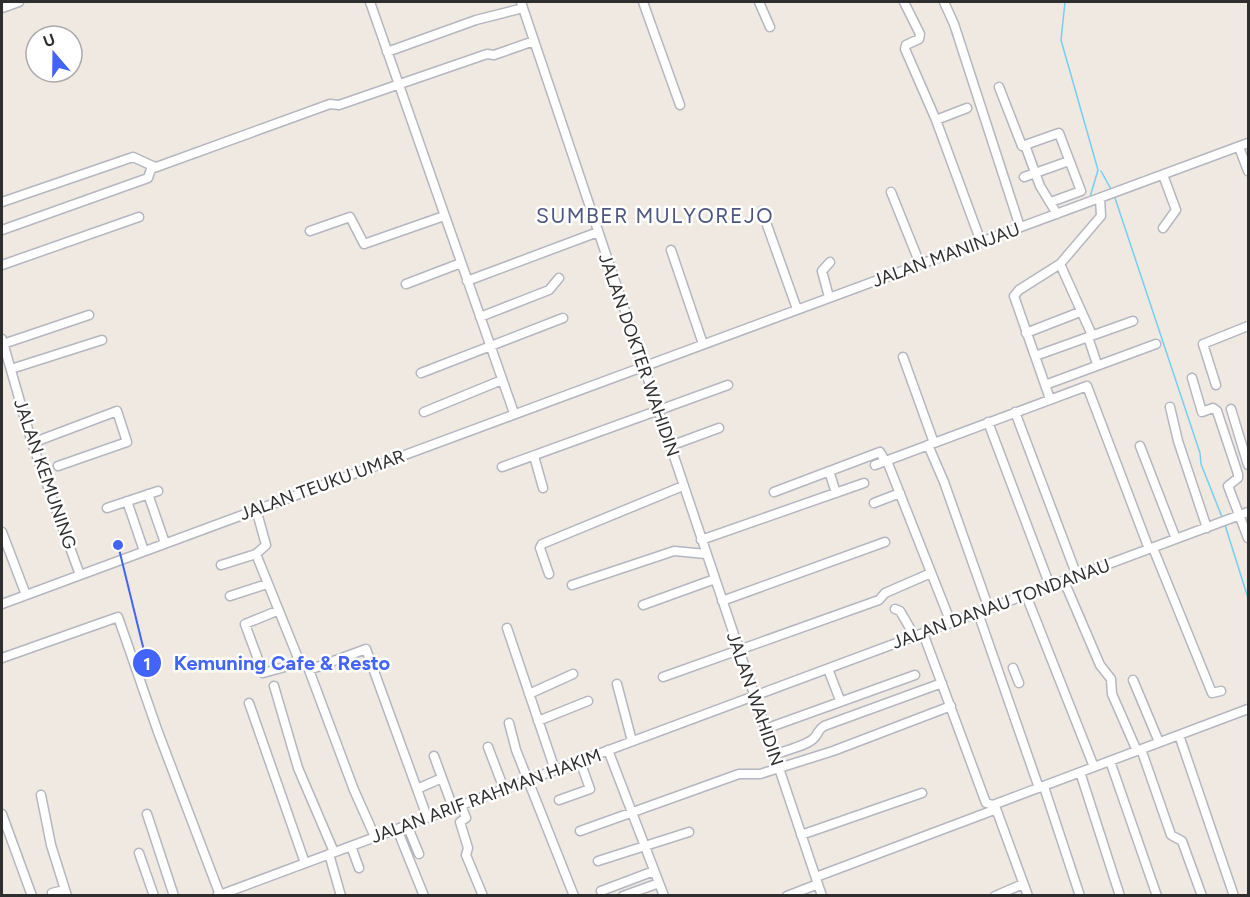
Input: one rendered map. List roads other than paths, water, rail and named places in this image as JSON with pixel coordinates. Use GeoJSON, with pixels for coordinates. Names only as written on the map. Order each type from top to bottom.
{"type":"FeatureCollection","features":[{"type":"Feature","properties":{"kind":"street"},"geometry":{"type":"LineString","coordinates":[[2,8],[19,2]]}},
{"type":"Feature","properties":{"kind":"street"},"geometry":{"type":"LineString","coordinates":[[370,2],[514,413]]}},
{"type":"Feature","properties":{"kind":"street"},"geometry":{"type":"LineString","coordinates":[[643,2],[680,105]]}},
{"type":"Feature","properties":{"kind":"street"},"geometry":{"type":"LineString","coordinates":[[759,2],[770,27]]}},
{"type":"Feature","properties":{"kind":"street"},"geometry":{"type":"LineString","coordinates":[[904,2],[920,34],[919,39],[906,45],[905,49],[936,120],[981,242]]}},
{"type":"Feature","properties":{"kind":"street"},"geometry":{"type":"LineString","coordinates":[[944,2],[954,24],[954,30],[1020,227]]}},
{"type":"Feature","properties":{"kind":"street"},"geometry":{"type":"LineString","coordinates":[[387,52],[522,5]]}},
{"type":"Feature","properties":{"kind":"street","name":"JALAN DOKTER WAHIDIN"},"geometry":{"type":"LineString","coordinates":[[522,5],[689,503]]}},
{"type":"Feature","properties":{"kind":"street"},"geometry":{"type":"LineString","coordinates":[[2,230],[148,178],[150,170],[155,167],[330,104],[339,105],[398,83],[534,41]]}},
{"type":"Feature","properties":{"kind":"street"},"geometry":{"type":"LineString","coordinates":[[999,87],[1022,146],[1059,133],[1081,191],[1052,202]]}},
{"type":"Feature","properties":{"kind":"street"},"geometry":{"type":"LineString","coordinates":[[936,120],[967,108]]}},
{"type":"Feature","properties":{"kind":"street"},"geometry":{"type":"LineString","coordinates":[[1025,145],[1041,189],[1052,202],[1057,214]]}},
{"type":"Feature","properties":{"kind":"street"},"geometry":{"type":"LineString","coordinates":[[1244,145],[1248,171]]}},
{"type":"Feature","properties":{"kind":"street","name":"JALAN MANINJAU"},"geometry":{"type":"LineString","coordinates":[[642,366],[1244,145]]}},
{"type":"Feature","properties":{"kind":"street"},"geometry":{"type":"LineString","coordinates":[[2,202],[133,157],[138,157],[155,167]]}},
{"type":"Feature","properties":{"kind":"street"},"geometry":{"type":"LineString","coordinates":[[1024,177],[1069,161]]}},
{"type":"Feature","properties":{"kind":"street"},"geometry":{"type":"LineString","coordinates":[[1163,175],[1176,210],[1163,228]]}},
{"type":"Feature","properties":{"kind":"street"},"geometry":{"type":"LineString","coordinates":[[891,192],[920,264]]}},
{"type":"Feature","properties":{"kind":"street"},"geometry":{"type":"LineString","coordinates":[[1078,192],[1083,204]]}},
{"type":"Feature","properties":{"kind":"street"},"geometry":{"type":"LineString","coordinates":[[1050,399],[1026,333],[1015,294],[1060,264],[1101,216],[1098,199]]}},
{"type":"Feature","properties":{"kind":"street"},"geometry":{"type":"LineString","coordinates":[[762,211],[797,309]]}},
{"type":"Feature","properties":{"kind":"street"},"geometry":{"type":"LineString","coordinates":[[310,231],[350,217],[364,244],[444,216]]}},
{"type":"Feature","properties":{"kind":"street"},"geometry":{"type":"LineString","coordinates":[[2,265],[139,217]]}},
{"type":"Feature","properties":{"kind":"street"},"geometry":{"type":"LineString","coordinates":[[467,281],[598,232]]}},
{"type":"Feature","properties":{"kind":"street"},"geometry":{"type":"LineString","coordinates":[[671,250],[703,344]]}},
{"type":"Feature","properties":{"kind":"street"},"geometry":{"type":"LineString","coordinates":[[829,297],[822,271],[830,262]]}},
{"type":"Feature","properties":{"kind":"street"},"geometry":{"type":"LineString","coordinates":[[406,284],[461,263]]}},
{"type":"Feature","properties":{"kind":"street"},"geometry":{"type":"LineString","coordinates":[[1060,264],[1090,336],[1097,364]]}},
{"type":"Feature","properties":{"kind":"street"},"geometry":{"type":"LineString","coordinates":[[480,317],[549,290],[559,278]]}},
{"type":"Feature","properties":{"kind":"street"},"geometry":{"type":"LineString","coordinates":[[1026,333],[1080,312]]}},
{"type":"Feature","properties":{"kind":"street"},"geometry":{"type":"LineString","coordinates":[[2,342],[89,315]]}},
{"type":"Feature","properties":{"kind":"street"},"geometry":{"type":"LineString","coordinates":[[421,373],[563,318]]}},
{"type":"Feature","properties":{"kind":"street"},"geometry":{"type":"LineString","coordinates":[[1035,356],[1133,321]]}},
{"type":"Feature","properties":{"kind":"street"},"geometry":{"type":"LineString","coordinates":[[1216,385],[1203,344],[1248,326]]}},
{"type":"Feature","properties":{"kind":"street"},"geometry":{"type":"LineString","coordinates":[[11,369],[102,340]]}},
{"type":"Feature","properties":{"kind":"street","name":"JALAN KEMUNING"},"geometry":{"type":"LineString","coordinates":[[2,342],[32,443],[80,575]]}},
{"type":"Feature","properties":{"kind":"street"},"geometry":{"type":"LineString","coordinates":[[1045,385],[1156,344]]}},
{"type":"Feature","properties":{"kind":"street"},"geometry":{"type":"LineString","coordinates":[[903,357],[989,609]]}},
{"type":"Feature","properties":{"kind":"street","name":"JALAN TEUKU UMAR"},"geometry":{"type":"LineString","coordinates":[[2,604],[642,366]]}},
{"type":"Feature","properties":{"kind":"street"},"geometry":{"type":"LineString","coordinates":[[1192,378],[1202,412],[1213,408],[1216,411],[1238,478],[1228,486],[1244,514],[1248,538]]}},
{"type":"Feature","properties":{"kind":"street"},"geometry":{"type":"LineString","coordinates":[[424,412],[502,380]]}},
{"type":"Feature","properties":{"kind":"street"},"geometry":{"type":"LineString","coordinates":[[502,467],[728,385]]}},
{"type":"Feature","properties":{"kind":"street"},"geometry":{"type":"LineString","coordinates":[[875,465],[1083,386],[1089,387],[1151,549],[1212,693],[1221,691]]}},
{"type":"Feature","properties":{"kind":"street"},"geometry":{"type":"LineString","coordinates":[[1170,407],[1178,441],[1207,528]]}},
{"type":"Feature","properties":{"kind":"street"},"geometry":{"type":"LineString","coordinates":[[1231,409],[1248,465]]}},
{"type":"Feature","properties":{"kind":"street"},"geometry":{"type":"LineString","coordinates":[[32,443],[117,411],[127,442],[58,466]]}},
{"type":"Feature","properties":{"kind":"street"},"geometry":{"type":"LineString","coordinates":[[1015,412],[1077,576]]}},
{"type":"Feature","properties":{"kind":"street"},"geometry":{"type":"LineString","coordinates":[[988,422],[1050,586]]}},
{"type":"Feature","properties":{"kind":"street"},"geometry":{"type":"LineString","coordinates":[[670,446],[719,428]]}},
{"type":"Feature","properties":{"kind":"street"},"geometry":{"type":"LineString","coordinates":[[1140,446],[1176,539]]}},
{"type":"Feature","properties":{"kind":"street"},"geometry":{"type":"LineString","coordinates":[[774,492],[880,452],[900,493],[951,623]]}},
{"type":"Feature","properties":{"kind":"street"},"geometry":{"type":"LineString","coordinates":[[534,456],[543,488]]}},
{"type":"Feature","properties":{"kind":"street"},"geometry":{"type":"LineString","coordinates":[[829,471],[836,493]]}},
{"type":"Feature","properties":{"kind":"street"},"geometry":{"type":"LineString","coordinates":[[701,540],[864,483]]}},
{"type":"Feature","properties":{"kind":"street"},"geometry":{"type":"LineString","coordinates":[[549,574],[540,548],[542,544],[683,486]]}},
{"type":"Feature","properties":{"kind":"street"},"geometry":{"type":"LineString","coordinates":[[108,508],[159,491]]}},
{"type":"Feature","properties":{"kind":"street"},"geometry":{"type":"LineString","coordinates":[[874,503],[900,493]]}},
{"type":"Feature","properties":{"kind":"street"},"geometry":{"type":"LineString","coordinates":[[148,494],[165,543]]}},
{"type":"Feature","properties":{"kind":"street"},"geometry":{"type":"LineString","coordinates":[[127,501],[144,551]]}},
{"type":"Feature","properties":{"kind":"street","name":"JALAN WAHIDIN"},"geometry":{"type":"LineString","coordinates":[[689,503],[822,896]]}},
{"type":"Feature","properties":{"kind":"street"},"geometry":{"type":"LineString","coordinates":[[221,565],[256,554],[266,545],[256,509]]}},
{"type":"Feature","properties":{"kind":"street","name":"JALAN DANAU TONDANAU"},"geometry":{"type":"LineString","coordinates":[[754,696],[1244,514]]}},
{"type":"Feature","properties":{"kind":"street"},"geometry":{"type":"LineString","coordinates":[[2,532],[26,595]]}},
{"type":"Feature","properties":{"kind":"street"},"geometry":{"type":"LineString","coordinates":[[722,601],[885,542]]}},
{"type":"Feature","properties":{"kind":"street"},"geometry":{"type":"LineString","coordinates":[[572,585],[674,550],[706,554]]}},
{"type":"Feature","properties":{"kind":"street"},"geometry":{"type":"LineString","coordinates":[[256,554],[277,611],[298,658],[292,664],[263,673],[245,624],[277,611]]}},
{"type":"Feature","properties":{"kind":"street"},"geometry":{"type":"LineString","coordinates":[[663,677],[879,600],[885,593],[931,573]]}},
{"type":"Feature","properties":{"kind":"street"},"geometry":{"type":"LineString","coordinates":[[643,605],[715,579]]}},
{"type":"Feature","properties":{"kind":"street"},"geometry":{"type":"LineString","coordinates":[[1064,581],[1100,665],[1111,679],[1112,694],[1139,750],[1172,835],[1182,841],[1202,896]]}},
{"type":"Feature","properties":{"kind":"street"},"geometry":{"type":"LineString","coordinates":[[230,596],[267,584]]}},
{"type":"Feature","properties":{"kind":"street"},"geometry":{"type":"LineString","coordinates":[[1026,595],[1094,767]]}},
{"type":"Feature","properties":{"kind":"street"},"geometry":{"type":"LineString","coordinates":[[896,609],[919,635],[942,684],[986,803],[994,805],[1042,788],[1248,709]]}},
{"type":"Feature","properties":{"kind":"street"},"geometry":{"type":"LineString","coordinates":[[978,613],[1080,896]]}},
{"type":"Feature","properties":{"kind":"street"},"geometry":{"type":"LineString","coordinates":[[2,658],[118,616],[219,895]]}},
{"type":"Feature","properties":{"kind":"street"},"geometry":{"type":"LineString","coordinates":[[507,628],[555,770]]}},
{"type":"Feature","properties":{"kind":"street"},"geometry":{"type":"LineString","coordinates":[[375,837],[350,781],[309,670],[366,649],[428,818]]}},
{"type":"Feature","properties":{"kind":"street"},"geometry":{"type":"LineString","coordinates":[[1002,684],[1018,681],[1013,668]]}},
{"type":"Feature","properties":{"kind":"street"},"geometry":{"type":"LineString","coordinates":[[828,669],[840,700]]}},
{"type":"Feature","properties":{"kind":"street"},"geometry":{"type":"LineString","coordinates":[[529,694],[573,674]]}},
{"type":"Feature","properties":{"kind":"street"},"geometry":{"type":"LineString","coordinates":[[765,729],[840,700],[915,675]]}},
{"type":"Feature","properties":{"kind":"street"},"geometry":{"type":"LineString","coordinates":[[1133,680],[1159,742]]}},
{"type":"Feature","properties":{"kind":"street"},"geometry":{"type":"LineString","coordinates":[[616,684],[632,741]]}},
{"type":"Feature","properties":{"kind":"street"},"geometry":{"type":"LineString","coordinates":[[774,754],[815,737],[819,729],[824,726],[942,684]]}},
{"type":"Feature","properties":{"kind":"street"},"geometry":{"type":"LineString","coordinates":[[274,686],[298,768],[311,793],[332,853],[341,896]]}},
{"type":"Feature","properties":{"kind":"street","name":"JALAN ARIF RAHMAN HAKIM"},"geometry":{"type":"LineString","coordinates":[[219,895],[754,696]]}},
{"type":"Feature","properties":{"kind":"street"},"geometry":{"type":"LineString","coordinates":[[538,721],[588,701]]}},
{"type":"Feature","properties":{"kind":"street"},"geometry":{"type":"LineString","coordinates":[[249,703],[305,863]]}},
{"type":"Feature","properties":{"kind":"street"},"geometry":{"type":"LineString","coordinates":[[580,831],[739,774],[753,775],[832,751],[951,706]]}},
{"type":"Feature","properties":{"kind":"street"},"geometry":{"type":"LineString","coordinates":[[509,723],[574,896]]}},
{"type":"Feature","properties":{"kind":"street"},"geometry":{"type":"LineString","coordinates":[[1179,735],[1234,896]]}},
{"type":"Feature","properties":{"kind":"street"},"geometry":{"type":"LineString","coordinates":[[488,747],[504,789]]}},
{"type":"Feature","properties":{"kind":"street"},"geometry":{"type":"LineString","coordinates":[[608,750],[664,896]]}},
{"type":"Feature","properties":{"kind":"street"},"geometry":{"type":"LineString","coordinates":[[434,756],[442,778],[466,818],[460,822],[468,848],[466,855],[483,896]]}},
{"type":"Feature","properties":{"kind":"street"},"geometry":{"type":"LineString","coordinates":[[559,800],[590,789],[580,761]]}},
{"type":"Feature","properties":{"kind":"street"},"geometry":{"type":"LineString","coordinates":[[1110,761],[1157,896]]}},
{"type":"Feature","properties":{"kind":"street"},"geometry":{"type":"LineString","coordinates":[[1080,772],[1120,896]]}},
{"type":"Feature","properties":{"kind":"street"},"geometry":{"type":"LineString","coordinates":[[417,789],[442,778]]}},
{"type":"Feature","properties":{"kind":"street"},"geometry":{"type":"LineString","coordinates":[[801,835],[922,793]]}},
{"type":"Feature","properties":{"kind":"street"},"geometry":{"type":"LineString","coordinates":[[41,795],[51,845],[66,893],[52,893]]}},
{"type":"Feature","properties":{"kind":"street"},"geometry":{"type":"LineString","coordinates":[[788,896],[817,881],[994,810],[994,805]]}},
{"type":"Feature","properties":{"kind":"street"},"geometry":{"type":"LineString","coordinates":[[994,805],[1028,896]]}},
{"type":"Feature","properties":{"kind":"street"},"geometry":{"type":"LineString","coordinates":[[2,814],[32,896]]}},
{"type":"Feature","properties":{"kind":"street"},"geometry":{"type":"LineString","coordinates":[[147,814],[174,896]]}},
{"type":"Feature","properties":{"kind":"street"},"geometry":{"type":"LineString","coordinates":[[407,825],[419,854]]}},
{"type":"Feature","properties":{"kind":"street"},"geometry":{"type":"LineString","coordinates":[[397,829],[424,896]]}},
{"type":"Feature","properties":{"kind":"street"},"geometry":{"type":"LineString","coordinates":[[598,861],[689,832]]}},
{"type":"Feature","properties":{"kind":"street"},"geometry":{"type":"LineString","coordinates":[[351,846],[359,868]]}},
{"type":"Feature","properties":{"kind":"street"},"geometry":{"type":"LineString","coordinates":[[139,853],[154,896]]}},
{"type":"Feature","properties":{"kind":"street"},"geometry":{"type":"LineString","coordinates":[[600,891],[654,871]]}},
{"type":"Feature","properties":{"kind":"street"},"geometry":{"type":"LineString","coordinates":[[623,896],[659,883]]}},
{"type":"Feature","properties":{"kind":"street"},"geometry":{"type":"LineString","coordinates":[[995,896],[1023,884]]}},
{"type":"Feature","properties":{"kind":"waterway"},"geometry":{"type":"LineString","coordinates":[[1065,2],[1061,40],[1098,170],[1090,197]]}},
{"type":"Feature","properties":{"kind":"waterway"},"geometry":{"type":"LineString","coordinates":[[1101,171],[1112,191]]}},
{"type":"Feature","properties":{"kind":"waterway"},"geometry":{"type":"LineString","coordinates":[[1114,195],[1200,453],[1201,464],[1222,517]]}},
{"type":"Feature","properties":{"kind":"waterway"},"geometry":{"type":"LineString","coordinates":[[1225,525],[1248,598]]}},
{"type":"Feature","properties":{"kind":"place","name":"Kemuning Cafe & Resto"},"geometry":{"type":"Point","coordinates":[118,545]}},
{"type":"Feature","properties":{"kind":"district","name":"SUMBER MULYOREJO"},"geometry":{"type":"Point","coordinates":[655,215]}}]}
